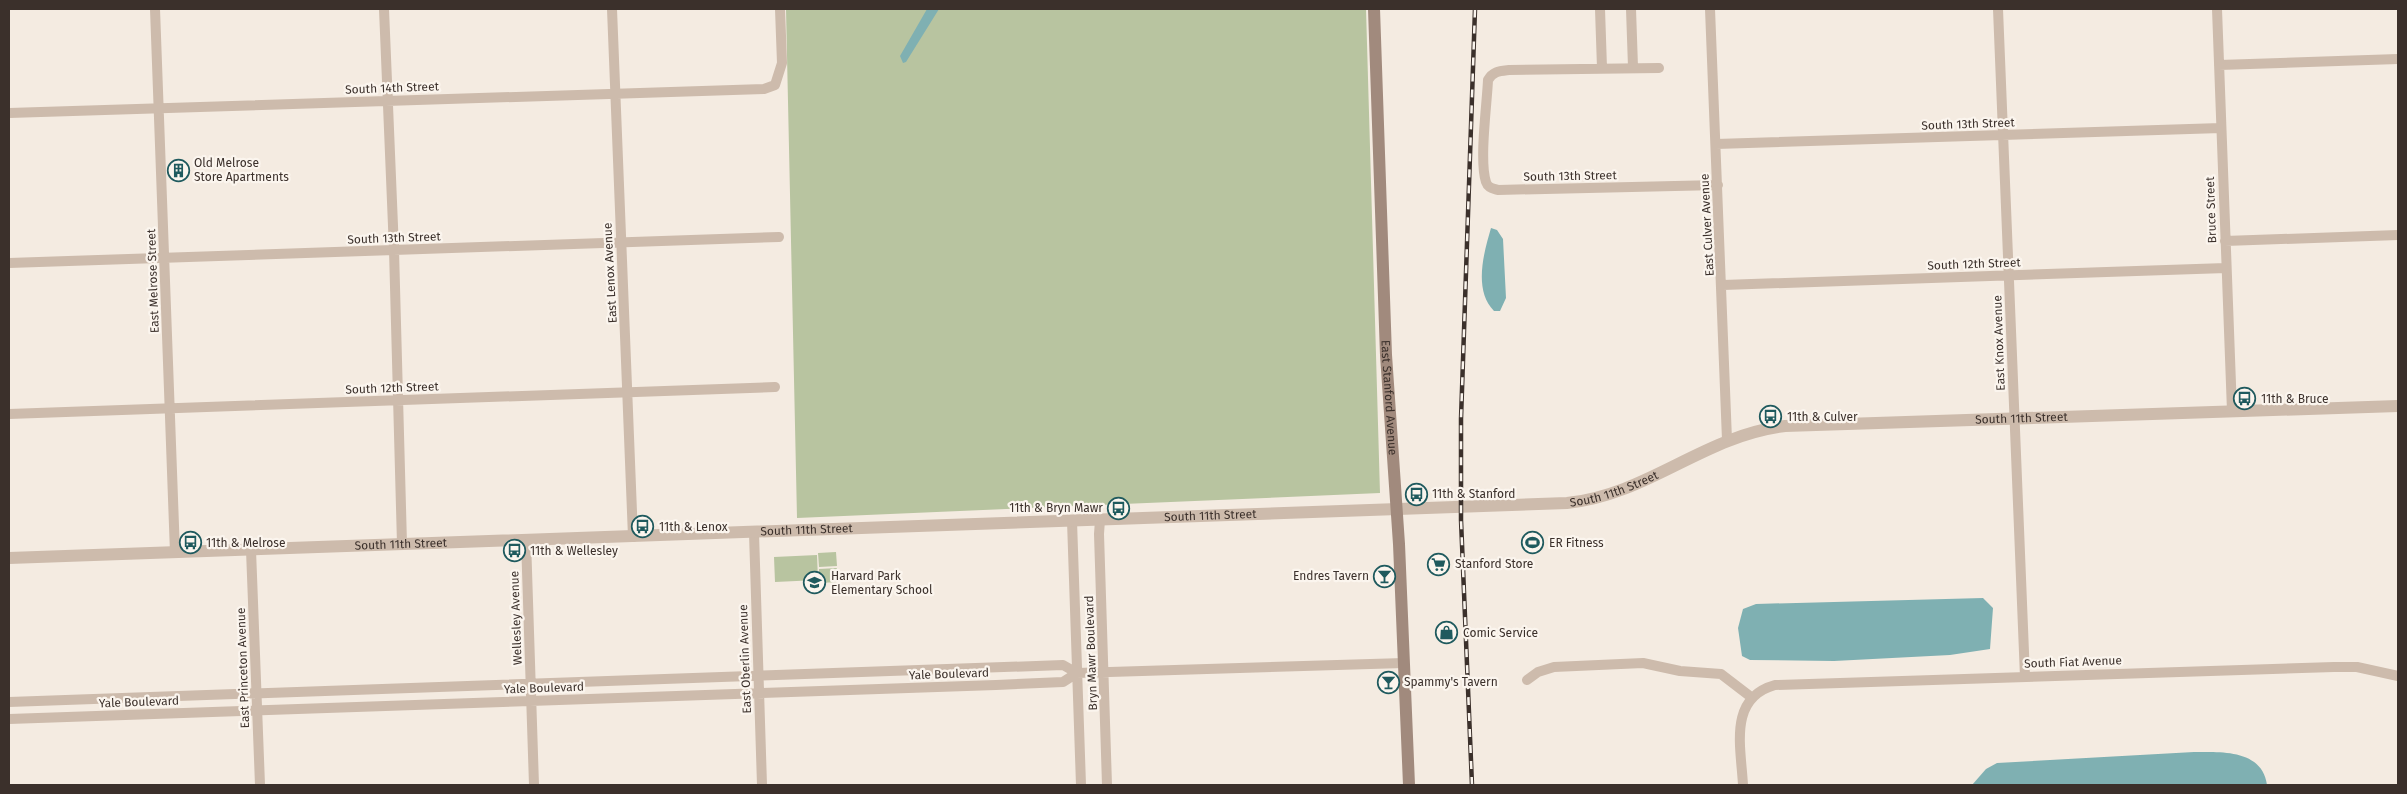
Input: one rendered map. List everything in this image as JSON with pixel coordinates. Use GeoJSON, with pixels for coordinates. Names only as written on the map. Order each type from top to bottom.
{"type":"FeatureCollection","features":[{"type":"Feature","properties":{"kind":"main road","name":"East Stanford Avenue"},"geometry":{"type":"LineString","coordinates":[[1374,9],[1386,355],[1396,510],[1409,785]]}},
{"type":"Feature","properties":{"kind":"street","name":"East Melrose Street"},"geometry":{"type":"LineString","coordinates":[[155,9],[175,552]]}},
{"type":"Feature","properties":{"kind":"street"},"geometry":{"type":"LineString","coordinates":[[384,9],[394,250],[402,544]]}},
{"type":"Feature","properties":{"kind":"street","name":"East Lenox Avenue"},"geometry":{"type":"LineString","coordinates":[[612,9],[633,537]]}},
{"type":"Feature","properties":{"kind":"street","name":"South 14th Street"},"geometry":{"type":"LineString","coordinates":[[9,113],[770,88],[775,85],[781,72],[780,9]]}},
{"type":"Feature","properties":{"kind":"street"},"geometry":{"type":"LineString","coordinates":[[1600,9],[1602,68],[1659,68]]}},
{"type":"Feature","properties":{"kind":"street"},"geometry":{"type":"LineString","coordinates":[[1631,9],[1633,67]]}},
{"type":"Feature","properties":{"kind":"street","name":"East Culver Avenue"},"geometry":{"type":"LineString","coordinates":[[1710,9],[1727,440]]}},
{"type":"Feature","properties":{"kind":"street","name":"East Knox Avenue"},"geometry":{"type":"LineString","coordinates":[[1998,9],[2025,676]]}},
{"type":"Feature","properties":{"kind":"street","name":"Bruce Street"},"geometry":{"type":"LineString","coordinates":[[2217,9],[2232,411]]}},
{"type":"Feature","properties":{"kind":"street"},"geometry":{"type":"LineString","coordinates":[[2219,65],[2398,59]]}},
{"type":"Feature","properties":{"kind":"street","name":"South 13th Street"},"geometry":{"type":"LineString","coordinates":[[1602,68],[1509,70],[1498,71],[1492,74],[1488,80],[1484,162],[1486,183],[1490,188],[1498,190],[1718,185]]}},
{"type":"Feature","properties":{"kind":"street","name":"South 13th Street"},"geometry":{"type":"LineString","coordinates":[[1716,144],[2221,128]]}},
{"type":"Feature","properties":{"kind":"street"},"geometry":{"type":"LineString","coordinates":[[2225,241],[2398,236]]}},
{"type":"Feature","properties":{"kind":"street","name":"South 13th Street"},"geometry":{"type":"LineString","coordinates":[[9,264],[779,237]]}},
{"type":"Feature","properties":{"kind":"street","name":"South 12th Street"},"geometry":{"type":"LineString","coordinates":[[1722,285],[2226,268]]}},
{"type":"Feature","properties":{"kind":"street","name":"South 12th Street"},"geometry":{"type":"LineString","coordinates":[[9,414],[775,386]]}},
{"type":"Feature","properties":{"kind":"street","name":"South 11th Street"},"geometry":{"type":"LineString","coordinates":[[9,558],[1072,522],[1567,503],[1591,500],[1628,489],[1727,440],[1757,430],[1785,426],[2398,406]]}},
{"type":"Feature","properties":{"kind":"street","name":"Bryn Mawr Boulevard"},"geometry":{"type":"LineString","coordinates":[[1100,520],[1107,785]]}},
{"type":"Feature","properties":{"kind":"street","name":"Bryn Mawr Boulevard"},"geometry":{"type":"LineString","coordinates":[[1072,522],[1081,785]]}},
{"type":"Feature","properties":{"kind":"street","name":"East Oberlin Avenue"},"geometry":{"type":"LineString","coordinates":[[754,533],[762,785]]}},
{"type":"Feature","properties":{"kind":"street","name":"Wellesley Avenue"},"geometry":{"type":"LineString","coordinates":[[526,540],[534,785]]}},
{"type":"Feature","properties":{"kind":"street","name":"East Princeton Avenue"},"geometry":{"type":"LineString","coordinates":[[251,550],[260,785]]}},
{"type":"Feature","properties":{"kind":"street","name":"Yale Boulevard"},"geometry":{"type":"LineString","coordinates":[[9,702],[1063,665],[1077,673],[1104,673],[1404,662]]}},
{"type":"Feature","properties":{"kind":"street"},"geometry":{"type":"LineString","coordinates":[[1527,680],[1538,672],[1554,667],[1643,663],[1680,671],[1722,674],[1751,697],[1741,716],[1743,785]]}},
{"type":"Feature","properties":{"kind":"street","name":"South Fiat Avenue"},"geometry":{"type":"LineString","coordinates":[[1751,697],[1758,691],[1775,685],[2025,676],[2357,667],[2398,676]]}},
{"type":"Feature","properties":{"kind":"street","name":"Yale Boulevard"},"geometry":{"type":"LineString","coordinates":[[9,719],[1063,682],[1077,673]]}},
{"type":"Feature","properties":{"kind":"green space"},"geometry":{"type":"Polygon","coordinates":[[[786,9],[1366,9],[1380,493],[797,518],[786,9]]]}},
{"type":"Feature","properties":{"kind":"green space"},"geometry":{"type":"Polygon","coordinates":[[[836,552],[837,566],[819,567],[818,553],[836,552]]]}},
{"type":"Feature","properties":{"kind":"green space"},"geometry":{"type":"Polygon","coordinates":[[[817,555],[818,580],[775,582],[774,557],[817,555]]]}},
{"type":"Feature","properties":{"kind":"green space"},"geometry":{"type":"Polygon","coordinates":[[[837,568],[838,582],[819,583],[819,569],[837,568]]]}},
{"type":"Feature","properties":{"kind":"water"},"geometry":{"type":"Polygon","coordinates":[[[927,9],[939,9],[906,62],[903,63],[900,56],[927,9]]]}},
{"type":"Feature","properties":{"kind":"water"},"geometry":{"type":"Polygon","coordinates":[[[1491,228],[1497,230],[1503,239],[1506,298],[1500,311],[1494,311],[1488,302],[1482,282],[1483,259],[1491,228]]]}},
{"type":"Feature","properties":{"kind":"water"},"geometry":{"type":"Polygon","coordinates":[[[1983,598],[1993,608],[1990,649],[1950,655],[1834,661],[1750,660],[1742,656],[1738,628],[1743,609],[1756,604],[1983,598]]]}},
{"type":"Feature","properties":{"kind":"water"},"geometry":{"type":"Polygon","coordinates":[[[2194,752],[2228,753],[2249,759],[2264,773],[2267,785],[1972,785],[1986,769],[1997,763],[2194,752]]]}},
{"type":"Feature","properties":{"kind":"railway"},"geometry":{"type":"LineString","coordinates":[[1472,785],[1461,520],[1461,419],[1475,9]]}},
{"type":"Feature","properties":{"kind":"place","name":"Old Melrose Store Apartments"},"geometry":{"type":"Point","coordinates":[178,170]}},
{"type":"Feature","properties":{"kind":"place","name":"11th & Bruce"},"geometry":{"type":"Point","coordinates":[2245,399]}},
{"type":"Feature","properties":{"kind":"place","name":"11th & Culver"},"geometry":{"type":"Point","coordinates":[1771,417]}},
{"type":"Feature","properties":{"kind":"place","name":"11th & Stanford"},"geometry":{"type":"Point","coordinates":[1416,494]}},
{"type":"Feature","properties":{"kind":"place","name":"11th & Bryn Mawr"},"geometry":{"type":"Point","coordinates":[1119,508]}},
{"type":"Feature","properties":{"kind":"place","name":"11th & Lenox"},"geometry":{"type":"Point","coordinates":[643,527]}},
{"type":"Feature","properties":{"kind":"place","name":"11th & Melrose"},"geometry":{"type":"Point","coordinates":[190,543]}},
{"type":"Feature","properties":{"kind":"place","name":"ER Fitness"},"geometry":{"type":"Point","coordinates":[1533,543]}},
{"type":"Feature","properties":{"kind":"place","name":"11th & Wellesley"},"geometry":{"type":"Point","coordinates":[514,551]}},
{"type":"Feature","properties":{"kind":"place","name":"Stanford Store"},"geometry":{"type":"Point","coordinates":[1439,564]}},
{"type":"Feature","properties":{"kind":"place","name":"Endres Tavern"},"geometry":{"type":"Point","coordinates":[1385,576]}},
{"type":"Feature","properties":{"kind":"place","name":"Harvard Park Elementary School"},"geometry":{"type":"Point","coordinates":[815,583]}},
{"type":"Feature","properties":{"kind":"place","name":"Comic Service"},"geometry":{"type":"Point","coordinates":[1447,633]}},
{"type":"Feature","properties":{"kind":"place","name":"Spammy's Tavern"},"geometry":{"type":"Point","coordinates":[1388,682]}}]}
